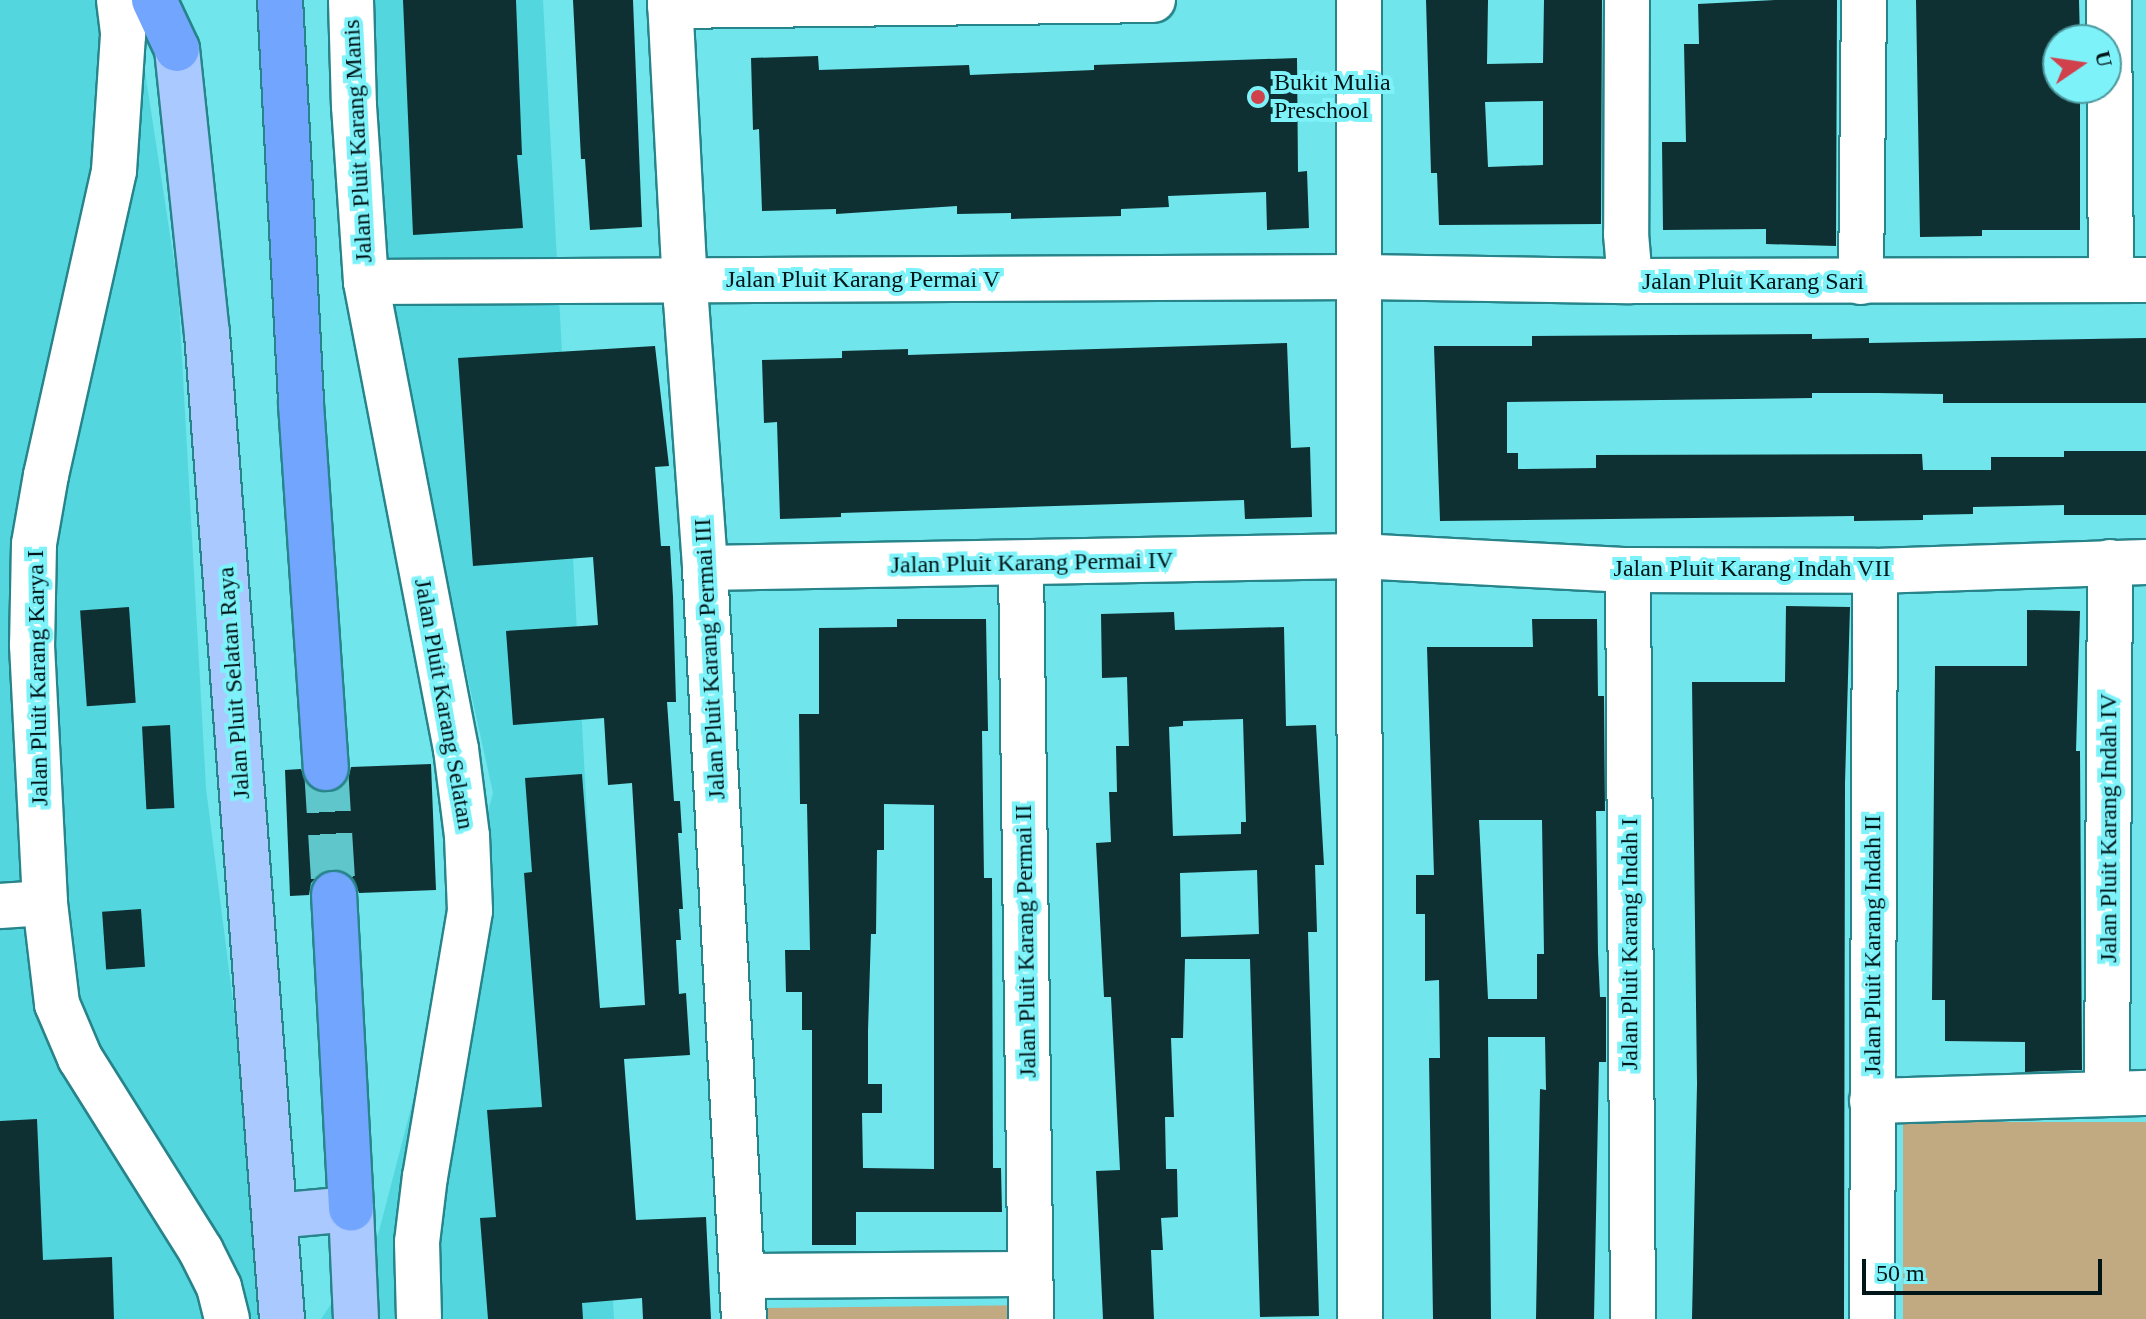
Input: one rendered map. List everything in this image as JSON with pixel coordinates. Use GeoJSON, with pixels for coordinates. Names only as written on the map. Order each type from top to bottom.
{"type":"FeatureCollection","features":[{"type":"Feature","properties":{"kind":"highway"},"geometry":{"type":"LineString","coordinates":[[154,0],[177,49]]}},
{"type":"Feature","properties":{"kind":"highway"},"geometry":{"type":"LineString","coordinates":[[174,0],[177,49]]}},
{"type":"Feature","properties":{"kind":"highway"},"geometry":{"type":"LineString","coordinates":[[280,0],[300,388],[326,768]]}},
{"type":"Feature","properties":{"kind":"highway"},"geometry":{"type":"LineString","coordinates":[[334,894],[351,1209]]}},
{"type":"Feature","properties":{"kind":"main road","name":"Jalan Pluit Selatan Raya"},"geometry":{"type":"LineString","coordinates":[[177,49],[208,348],[282,1319]]}},
{"type":"Feature","properties":{"kind":"main road"},"geometry":{"type":"LineString","coordinates":[[275,1216],[351,1209],[356,1319]]}},
{"type":"Feature","properties":{"kind":"street","name":"Jalan Pluit Karang Karya I"},"geometry":{"type":"LineString","coordinates":[[119,0],[123,35],[114,171],[48,462],[34,544],[32,645],[45,903],[57,1004],[74,1045],[201,1251],[219,1287],[227,1319]]}},
{"type":"Feature","properties":{"kind":"street","name":"Jalan Pluit Karang Manis"},"geometry":{"type":"LineString","coordinates":[[351,0],[366,282]]}},
{"type":"Feature","properties":{"kind":"street"},"geometry":{"type":"LineString","coordinates":[[670,3],[1153,0]]}},
{"type":"Feature","properties":{"kind":"street"},"geometry":{"type":"LineString","coordinates":[[1359,0],[1360,1319]]}},
{"type":"Feature","properties":{"kind":"street"},"geometry":{"type":"LineString","coordinates":[[1627,0],[1626,234],[1630,281]]}},
{"type":"Feature","properties":{"kind":"street"},"geometry":{"type":"LineString","coordinates":[[1861,282],[1864,0]]}},
{"type":"Feature","properties":{"kind":"street"},"geometry":{"type":"LineString","coordinates":[[2109,0],[2128,280]]}},
{"type":"Feature","properties":{"kind":"street","name":"Jalan Pluit Karang Permai III"},"geometry":{"type":"LineString","coordinates":[[670,3],[705,568],[744,1319]]}},
{"type":"Feature","properties":{"kind":"street","name":"Jalan Pluit Karang Permai V"},"geometry":{"type":"LineString","coordinates":[[366,282],[1361,277]]}},
{"type":"Feature","properties":{"kind":"street","name":"Jalan Pluit Karang Sari"},"geometry":{"type":"LineString","coordinates":[[1361,277],[1861,282],[2128,280]]}},
{"type":"Feature","properties":{"kind":"street","name":"Jalan Pluit Karang Selatan"},"geometry":{"type":"LineString","coordinates":[[366,282],[456,749],[467,836],[470,911],[425,1176],[417,1242],[419,1319]]}},
{"type":"Feature","properties":{"kind":"street","name":"Jalan Pluit Karang Permai IV"},"geometry":{"type":"LineString","coordinates":[[705,568],[1358,556]]}},
{"type":"Feature","properties":{"kind":"street","name":"Jalan Pluit Karang Indah VII"},"geometry":{"type":"LineString","coordinates":[[1358,556],[1628,570],[1875,571],[2128,562]]}},
{"type":"Feature","properties":{"kind":"street","name":"Jalan Pluit Karang Indah IV"},"geometry":{"type":"LineString","coordinates":[[2127,1094],[2128,562]]}},
{"type":"Feature","properties":{"kind":"street","name":"Jalan Pluit Karang Permai II"},"geometry":{"type":"LineString","coordinates":[[1021,564],[1031,1319]]}},
{"type":"Feature","properties":{"kind":"street","name":"Jalan Pluit Karang Indah I"},"geometry":{"type":"LineString","coordinates":[[1628,570],[1633,1319]]}},
{"type":"Feature","properties":{"kind":"street","name":"Jalan Pluit Karang Indah II"},"geometry":{"type":"LineString","coordinates":[[1872,1319],[1875,571]]}},
{"type":"Feature","properties":{"kind":"street"},"geometry":{"type":"LineString","coordinates":[[0,906],[45,903]]}},
{"type":"Feature","properties":{"kind":"street"},"geometry":{"type":"LineString","coordinates":[[1872,1101],[2127,1094]]}},
{"type":"Feature","properties":{"kind":"street"},"geometry":{"type":"LineString","coordinates":[[742,1276],[1030,1274]]}},
{"type":"Feature","properties":{"kind":"shaded area"},"geometry":{"type":"Polygon","coordinates":[[[0,0],[134,0],[178,287],[206,788],[273,1319],[0,1319],[0,0]]]}},
{"type":"Feature","properties":{"kind":"shaded area"},"geometry":{"type":"Polygon","coordinates":[[[373,0],[543,0],[614,1319],[321,1319],[378,1235],[493,793],[383,291],[373,0]]]}},
{"type":"Feature","properties":{"kind":"shaded area"},"geometry":{"type":"Polygon","coordinates":[[[1903,1122],[2146,1122],[2146,1319],[1903,1319],[1903,1122]]]}},
{"type":"Feature","properties":{"kind":"shaded area"},"geometry":{"type":"Polygon","coordinates":[[[1030,1305],[1030,1319],[765,1319],[764,1308],[1030,1305]]]}},
{"type":"Feature","properties":{"kind":"building"},"geometry":{"type":"Polygon","coordinates":[[[403,0],[516,0],[522,155],[517,155],[523,228],[413,235],[403,0]]]}},
{"type":"Feature","properties":{"kind":"building"},"geometry":{"type":"Polygon","coordinates":[[[573,0],[633,0],[642,227],[590,230],[585,159],[581,159],[573,0]]]}},
{"type":"Feature","properties":{"kind":"building"},"geometry":{"type":"Polygon","coordinates":[[[1426,0],[1488,0],[1487,64],[1543,63],[1544,0],[1602,0],[1601,224],[1439,225],[1437,173],[1431,173],[1426,0]],[[1543,101],[1485,102],[1488,167],[1543,165],[1543,101]]]}},
{"type":"Feature","properties":{"kind":"building"},"geometry":{"type":"Polygon","coordinates":[[[1837,0],[1836,246],[1766,244],[1766,229],[1663,230],[1662,142],[1686,142],[1684,44],[1699,44],[1698,4],[1837,0]]]}},
{"type":"Feature","properties":{"kind":"building"},"geometry":{"type":"Polygon","coordinates":[[[1916,0],[2079,0],[2080,24],[2042,24],[2042,104],[2080,104],[2080,230],[1982,230],[1982,236],[1920,237],[1916,0]]]}},
{"type":"Feature","properties":{"kind":"building"},"geometry":{"type":"Polygon","coordinates":[[[818,56],[819,70],[969,65],[970,75],[1094,70],[1094,65],[1297,58],[1298,172],[1307,171],[1309,228],[1267,230],[1266,192],[1168,196],[1169,207],[1121,209],[1121,216],[1011,219],[1011,213],[957,214],[957,206],[836,214],[836,209],[762,211],[759,129],[753,130],[751,58],[818,56]]]}},
{"type":"Feature","properties":{"kind":"building"},"geometry":{"type":"Polygon","coordinates":[[[1812,334],[1812,339],[1869,338],[1869,343],[2146,338],[2146,403],[1943,403],[1943,394],[1877,393],[1812,393],[1812,398],[1507,402],[1507,453],[1518,453],[1518,469],[1596,468],[1596,455],[1922,454],[1923,470],[1991,470],[1991,457],[2064,457],[2064,451],[2146,451],[2146,515],[2064,515],[2064,505],[1973,507],[1973,514],[1923,515],[1923,520],[1854,521],[1854,516],[1440,521],[1434,346],[1532,346],[1532,336],[1812,334]]]}},
{"type":"Feature","properties":{"kind":"building"},"geometry":{"type":"Polygon","coordinates":[[[1287,343],[1291,448],[1310,447],[1312,517],[1245,519],[1244,500],[841,513],[841,517],[780,519],[777,422],[764,423],[762,360],[842,358],[842,351],[908,349],[908,355],[1287,343]]]}},
{"type":"Feature","properties":{"kind":"building"},"geometry":{"type":"Polygon","coordinates":[[[655,346],[669,466],[655,467],[661,546],[670,546],[673,597],[676,702],[667,702],[674,801],[680,801],[682,833],[678,833],[683,909],[679,909],[681,940],[676,940],[679,994],[686,993],[690,1055],[624,1059],[636,1220],[706,1217],[711,1319],[643,1319],[642,1298],[582,1303],[583,1319],[488,1319],[480,1218],[496,1217],[487,1110],[542,1107],[524,873],[532,872],[525,778],[582,774],[600,1008],[645,1005],[632,783],[608,785],[604,718],[513,725],[506,631],[598,625],[593,557],[473,566],[458,358],[655,346]]]}},
{"type":"Feature","properties":{"kind":"building"},"geometry":{"type":"Polygon","coordinates":[[[1786,606],[1850,607],[1845,783],[1844,1319],[1692,1319],[1697,1084],[1692,682],[1785,682],[1786,606]]]}},
{"type":"Feature","properties":{"kind":"building"},"geometry":{"type":"Polygon","coordinates":[[[129,607],[136,703],[87,706],[80,610],[129,607]]]}},
{"type":"Feature","properties":{"kind":"building"},"geometry":{"type":"Polygon","coordinates":[[[2027,610],[2080,611],[2076,751],[2080,751],[2082,1070],[2025,1072],[2025,1042],[1945,1041],[1945,1000],[1932,1000],[1935,666],[2027,666],[2027,610]]]}},
{"type":"Feature","properties":{"kind":"building"},"geometry":{"type":"Polygon","coordinates":[[[1174,612],[1175,630],[1284,627],[1286,726],[1316,725],[1324,865],[1315,865],[1317,932],[1308,932],[1319,1316],[1260,1317],[1250,959],[1185,959],[1183,1038],[1171,1038],[1174,1117],[1165,1117],[1166,1169],[1177,1169],[1178,1217],[1161,1218],[1163,1250],[1151,1250],[1154,1319],[1103,1319],[1096,1171],[1120,1170],[1111,997],[1104,997],[1096,843],[1111,842],[1109,792],[1117,792],[1116,746],[1129,746],[1127,677],[1102,678],[1101,614],[1174,612]],[[1243,719],[1183,721],[1183,726],[1169,727],[1173,836],[1241,834],[1241,822],[1246,822],[1243,719]],[[1257,870],[1180,873],[1181,937],[1259,934],[1257,870]]]}},
{"type":"Feature","properties":{"kind":"building"},"geometry":{"type":"Polygon","coordinates":[[[897,619],[986,619],[988,731],[982,731],[984,878],[992,878],[993,1168],[1001,1168],[1002,1212],[856,1212],[856,1245],[812,1245],[812,1030],[802,1030],[802,992],[786,992],[785,950],[810,950],[807,804],[800,804],[799,714],[819,714],[819,628],[897,627],[897,619]],[[884,804],[884,850],[877,850],[876,934],[871,934],[868,1030],[868,1084],[882,1084],[882,1113],[862,1113],[863,1168],[934,1169],[934,805],[884,804]]]}},
{"type":"Feature","properties":{"kind":"building"},"geometry":{"type":"Polygon","coordinates":[[[1532,619],[1597,619],[1598,696],[1604,696],[1605,811],[1596,811],[1598,953],[1600,997],[1606,997],[1606,1062],[1599,1062],[1594,1319],[1536,1319],[1540,1089],[1546,1090],[1545,1037],[1488,1037],[1491,1319],[1433,1319],[1429,1058],[1440,1058],[1439,980],[1425,981],[1425,914],[1416,914],[1416,875],[1434,875],[1427,647],[1533,647],[1532,619]],[[1479,820],[1488,999],[1537,999],[1537,954],[1544,954],[1542,820],[1479,820]]]}},
{"type":"Feature","properties":{"kind":"building"},"geometry":{"type":"Polygon","coordinates":[[[170,725],[174,808],[146,809],[142,726],[170,725]]]}},
{"type":"Feature","properties":{"kind":"building"},"geometry":{"type":"Polygon","coordinates":[[[431,764],[436,890],[359,893],[354,880],[346,872],[333,869],[320,874],[311,883],[309,895],[290,896],[285,770],[301,769],[306,783],[314,790],[327,793],[341,788],[348,780],[351,767],[431,764]]]}},
{"type":"Feature","properties":{"kind":"building"},"geometry":{"type":"Polygon","coordinates":[[[141,909],[145,967],[106,970],[102,912],[141,909]]]}},
{"type":"Feature","properties":{"kind":"building"},"geometry":{"type":"Polygon","coordinates":[[[37,1119],[43,1260],[112,1257],[114,1319],[0,1319],[0,1121],[37,1119]]]}},
{"type":"Feature","properties":{"kind":"tunnel"},"geometry":{"type":"LineString","coordinates":[[326,768],[334,894]]}},
{"type":"Feature","properties":{"kind":"place","name":"Bukit Mulia Preschool"},"geometry":{"type":"Point","coordinates":[1258,97]}}]}
